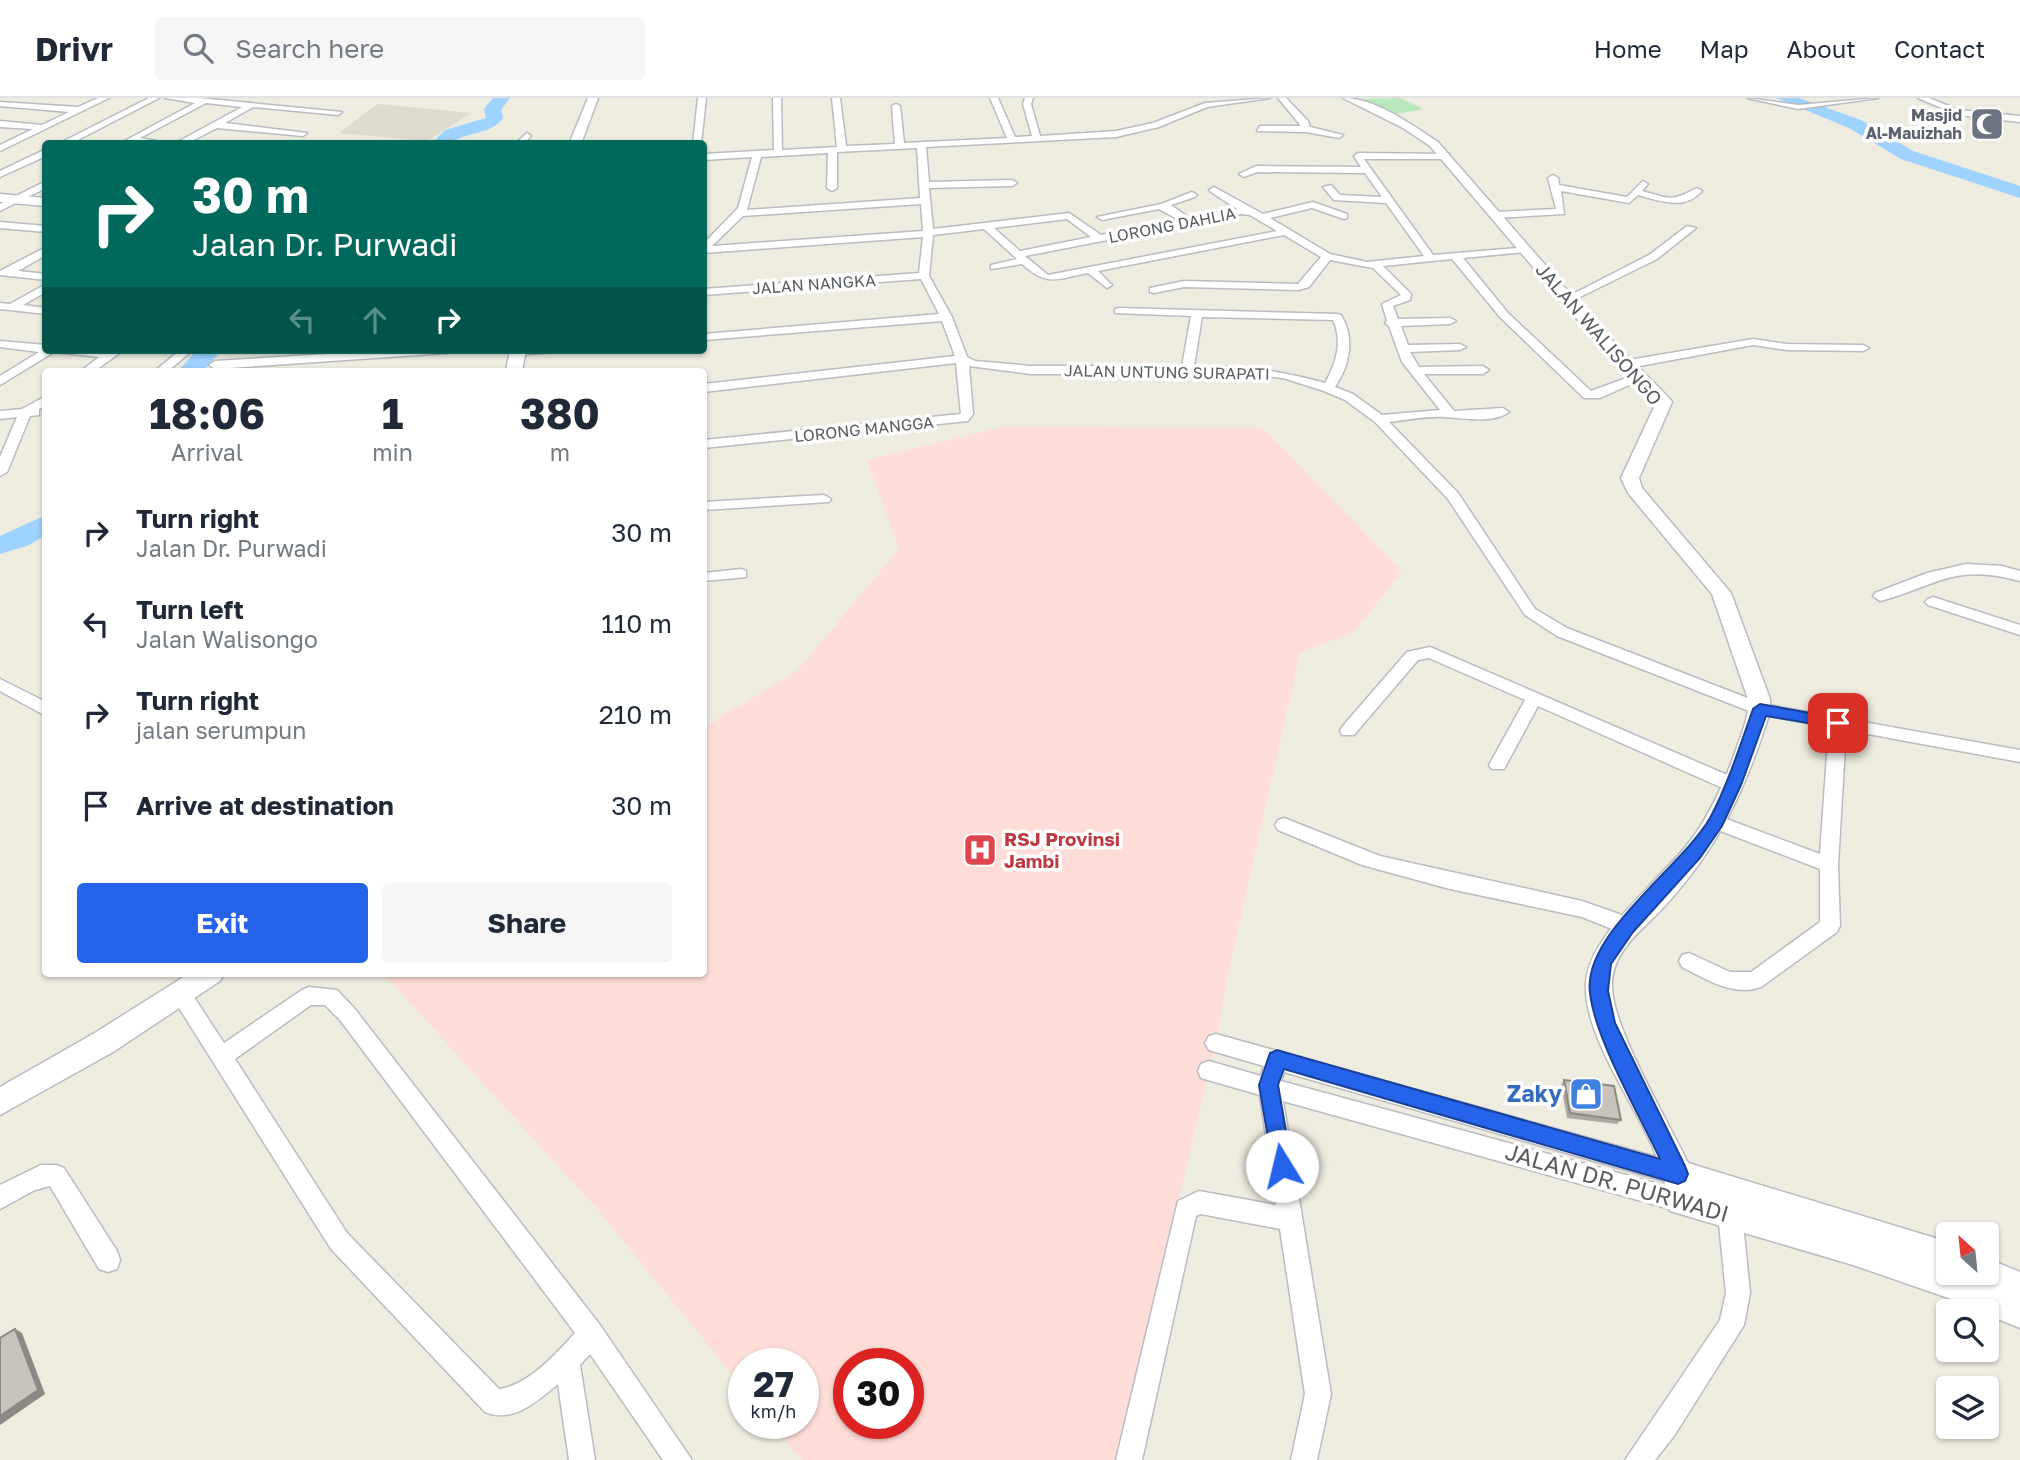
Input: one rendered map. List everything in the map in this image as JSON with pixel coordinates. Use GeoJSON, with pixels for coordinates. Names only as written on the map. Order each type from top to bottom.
{"type":"FeatureCollection","features":[{"type":"Feature","properties":{"kind":"street"},"geometry":{"type":"LineString","coordinates":[[0,103],[25,98]]}},
{"type":"Feature","properties":{"kind":"street"},"geometry":{"type":"LineString","coordinates":[[0,148],[105,98]]}},
{"type":"Feature","properties":{"kind":"street"},"geometry":{"type":"LineString","coordinates":[[70,140],[155,98]]}},
{"type":"Feature","properties":{"kind":"street"},"geometry":{"type":"LineString","coordinates":[[169,98],[207,99],[338,112],[327,119]]}},
{"type":"Feature","properties":{"kind":"street"},"geometry":{"type":"LineString","coordinates":[[577,140],[593,98]]}},
{"type":"Feature","properties":{"kind":"street"},"geometry":{"type":"LineString","coordinates":[[697,140],[702,98]]}},
{"type":"Feature","properties":{"kind":"street"},"geometry":{"type":"LineString","coordinates":[[777,98],[778,153]]}},
{"type":"Feature","properties":{"kind":"street"},"geometry":{"type":"LineString","coordinates":[[832,188],[837,150],[836,98]]}},
{"type":"Feature","properties":{"kind":"street"},"geometry":{"type":"LineString","coordinates":[[1029,98],[1027,104],[1037,139]]}},
{"type":"Feature","properties":{"kind":"street"},"geometry":{"type":"LineString","coordinates":[[707,157],[1130,132],[1156,125],[1205,105],[1266,98]]}},
{"type":"Feature","properties":{"kind":"street"},"geometry":{"type":"LineString","coordinates":[[1282,98],[1305,123],[1306,129]]}},
{"type":"Feature","properties":{"kind":"street","name":"JALAN WALISONGO"},"geometry":{"type":"LineString","coordinates":[[1348,98],[1419,132],[1446,156],[1568,299],[1665,405],[1630,478],[1634,489],[1721,593],[1760,709]]}},
{"type":"Feature","properties":{"kind":"street"},"geometry":{"type":"LineString","coordinates":[[1751,98],[1784,106],[1806,107],[1874,98]]}},
{"type":"Feature","properties":{"kind":"street"},"geometry":{"type":"LineString","coordinates":[[1922,98],[1958,112],[2020,119]]}},
{"type":"Feature","properties":{"kind":"street"},"geometry":{"type":"LineString","coordinates":[[130,140],[207,99]]}},
{"type":"Feature","properties":{"kind":"street"},"geometry":{"type":"LineString","coordinates":[[997,99],[1012,140]]}},
{"type":"Feature","properties":{"kind":"street"},"geometry":{"type":"LineString","coordinates":[[0,103],[79,110]]}},
{"type":"Feature","properties":{"kind":"street"},"geometry":{"type":"LineString","coordinates":[[186,140],[251,105]]}},
{"type":"Feature","properties":{"kind":"street"},"geometry":{"type":"LineString","coordinates":[[896,106],[900,146]]}},
{"type":"Feature","properties":{"kind":"street"},"geometry":{"type":"LineString","coordinates":[[256,130],[295,108]]}},
{"type":"Feature","properties":{"kind":"street"},"geometry":{"type":"LineString","coordinates":[[1,124],[44,127]]}},
{"type":"Feature","properties":{"kind":"street"},"geometry":{"type":"LineString","coordinates":[[216,125],[303,133]]}},
{"type":"Feature","properties":{"kind":"street"},"geometry":{"type":"LineString","coordinates":[[292,140],[315,126]]}},
{"type":"Feature","properties":{"kind":"street"},"geometry":{"type":"LineString","coordinates":[[1261,129],[1306,129],[1339,135]]}},
{"type":"Feature","properties":{"kind":"street"},"geometry":{"type":"LineString","coordinates":[[523,140],[527,136]]}},
{"type":"Feature","properties":{"kind":"street"},"geometry":{"type":"LineString","coordinates":[[921,145],[928,233],[924,276],[946,317],[962,359]]}},
{"type":"Feature","properties":{"kind":"street"},"geometry":{"type":"LineString","coordinates":[[0,148],[42,152]]}},
{"type":"Feature","properties":{"kind":"street"},"geometry":{"type":"LineString","coordinates":[[2,171],[42,154]]}},
{"type":"Feature","properties":{"kind":"street"},"geometry":{"type":"LineString","coordinates":[[707,246],[746,207],[757,154]]}},
{"type":"Feature","properties":{"kind":"street"},"geometry":{"type":"LineString","coordinates":[[1431,259],[1368,170],[1360,154],[1446,156]]}},
{"type":"Feature","properties":{"kind":"street"},"geometry":{"type":"LineString","coordinates":[[1244,174],[1256,169],[1368,170]]}},
{"type":"Feature","properties":{"kind":"street"},"geometry":{"type":"LineString","coordinates":[[1496,215],[1562,212],[1554,182],[1628,200],[1640,188],[1680,203],[1689,201],[1697,191]]}},
{"type":"Feature","properties":{"kind":"street"},"geometry":{"type":"LineString","coordinates":[[924,185],[1012,183]]}},
{"type":"Feature","properties":{"kind":"street"},"geometry":{"type":"LineString","coordinates":[[0,208],[42,186]]}},
{"type":"Feature","properties":{"kind":"street"},"geometry":{"type":"LineString","coordinates":[[1328,187],[1337,198]]}},
{"type":"Feature","properties":{"kind":"street"},"geometry":{"type":"LineString","coordinates":[[1214,190],[1246,211]]}},
{"type":"Feature","properties":{"kind":"street"},"geometry":{"type":"LineString","coordinates":[[1167,208],[1166,203],[1171,200],[1192,195]]}},
{"type":"Feature","properties":{"kind":"street"},"geometry":{"type":"LineString","coordinates":[[0,198],[42,202]]}},
{"type":"Feature","properties":{"kind":"street"},"geometry":{"type":"LineString","coordinates":[[1260,218],[1337,198],[1390,200]]}},
{"type":"Feature","properties":{"kind":"street"},"geometry":{"type":"LineString","coordinates":[[742,214],[926,201]]}},
{"type":"Feature","properties":{"kind":"street"},"geometry":{"type":"LineString","coordinates":[[1316,205],[1344,216]]}},
{"type":"Feature","properties":{"kind":"street"},"geometry":{"type":"LineString","coordinates":[[1102,217],[1159,206],[1167,208],[1188,222]]}},
{"type":"Feature","properties":{"kind":"street","name":"LORONG DAHLIA"},"geometry":{"type":"LineString","coordinates":[[995,267],[1020,258],[1099,239],[1246,211],[1327,256],[1377,266],[1525,249]]}},
{"type":"Feature","properties":{"kind":"street"},"geometry":{"type":"LineString","coordinates":[[707,249],[905,237],[1069,216],[1099,239]]}},
{"type":"Feature","properties":{"kind":"street"},"geometry":{"type":"LineString","coordinates":[[0,225],[42,229]]}},
{"type":"Feature","properties":{"kind":"street"},"geometry":{"type":"LineString","coordinates":[[0,241],[24,228]]}},
{"type":"Feature","properties":{"kind":"street"},"geometry":{"type":"LineString","coordinates":[[988,228],[1044,277],[1284,232]]}},
{"type":"Feature","properties":{"kind":"street"},"geometry":{"type":"LineString","coordinates":[[1568,299],[1653,257],[1669,241],[1690,228]]}},
{"type":"Feature","properties":{"kind":"street"},"geometry":{"type":"LineString","coordinates":[[3,273],[42,252]]}},
{"type":"Feature","properties":{"kind":"street"},"geometry":{"type":"LineString","coordinates":[[1154,290],[1181,284],[1299,287],[1305,285],[1327,256]]}},
{"type":"Feature","properties":{"kind":"street"},"geometry":{"type":"LineString","coordinates":[[1455,256],[1504,315],[1588,395],[1596,395],[1635,370],[1753,342],[1787,348],[1863,348]]}},
{"type":"Feature","properties":{"kind":"street"},"geometry":{"type":"LineString","coordinates":[[1377,266],[1408,296],[1387,304],[1391,323],[1416,371],[1445,406],[1447,414]]}},
{"type":"Feature","properties":{"kind":"street"},"geometry":{"type":"LineString","coordinates":[[1090,270],[1107,285]]}},
{"type":"Feature","properties":{"kind":"street"},"geometry":{"type":"LineString","coordinates":[[3,273],[42,277]]}},
{"type":"Feature","properties":{"kind":"street","name":"JALAN NANGKA"},"geometry":{"type":"LineString","coordinates":[[707,292],[924,276]]}},
{"type":"Feature","properties":{"kind":"street"},"geometry":{"type":"LineString","coordinates":[[6,307],[42,289]]}},
{"type":"Feature","properties":{"kind":"street"},"geometry":{"type":"LineString","coordinates":[[6,307],[42,311]]}},
{"type":"Feature","properties":{"kind":"street"},"geometry":{"type":"LineString","coordinates":[[1119,311],[1338,318],[1343,330],[1341,367],[1328,388]]}},
{"type":"Feature","properties":{"kind":"street"},"geometry":{"type":"LineString","coordinates":[[1187,370],[1197,312]]}},
{"type":"Feature","properties":{"kind":"street"},"geometry":{"type":"LineString","coordinates":[[707,337],[946,317]]}},
{"type":"Feature","properties":{"kind":"street"},"geometry":{"type":"LineString","coordinates":[[1391,323],[1450,321]]}},
{"type":"Feature","properties":{"kind":"street"},"geometry":{"type":"LineString","coordinates":[[0,344],[42,348]]}},
{"type":"Feature","properties":{"kind":"street"},"geometry":{"type":"LineString","coordinates":[[1403,349],[1460,347]]}},
{"type":"Feature","properties":{"kind":"street"},"geometry":{"type":"LineString","coordinates":[[0,381],[42,353]]}},
{"type":"Feature","properties":{"kind":"street"},"geometry":{"type":"LineString","coordinates":[[92,368],[112,354]]}},
{"type":"Feature","properties":{"kind":"street"},"geometry":{"type":"LineString","coordinates":[[165,368],[182,354]]}},
{"type":"Feature","properties":{"kind":"street"},"geometry":{"type":"LineString","coordinates":[[215,365],[386,354]]}},
{"type":"Feature","properties":{"kind":"street","name":"JALAN UNTUNG SURAPATI"},"geometry":{"type":"LineString","coordinates":[[707,388],[962,359],[973,364],[1031,370],[1267,372],[1328,388],[1349,397],[1379,419],[1453,496],[1519,597],[1542,621],[1562,632],[1760,709],[2020,756]]}},
{"type":"Feature","properties":{"kind":"street","name":"LORONG MANGGA"},"geometry":{"type":"LineString","coordinates":[[707,444],[964,418],[967,414],[962,359]]}},
{"type":"Feature","properties":{"kind":"street"},"geometry":{"type":"LineString","coordinates":[[1416,371],[1483,370]]}},
{"type":"Feature","properties":{"kind":"street"},"geometry":{"type":"LineString","coordinates":[[0,472],[25,413],[42,402]]}},
{"type":"Feature","properties":{"kind":"street"},"geometry":{"type":"LineString","coordinates":[[0,415],[42,411]]}},
{"type":"Feature","properties":{"kind":"street"},"geometry":{"type":"LineString","coordinates":[[1379,419],[1503,412]]}},
{"type":"Feature","properties":{"kind":"street"},"geometry":{"type":"LineString","coordinates":[[707,506],[824,499]]}},
{"type":"Feature","properties":{"kind":"street"},"geometry":{"type":"LineString","coordinates":[[1880,596],[1948,570],[1964,567],[1997,568],[2020,576]]}},
{"type":"Feature","properties":{"kind":"street"},"geometry":{"type":"LineString","coordinates":[[707,577],[741,573]]}},
{"type":"Feature","properties":{"kind":"street"},"geometry":{"type":"LineString","coordinates":[[1933,602],[2020,630]]}},
{"type":"Feature","properties":{"kind":"street"},"geometry":{"type":"LineString","coordinates":[[1349,731],[1413,656],[1420,652],[1444,656],[1733,785]]}},
{"type":"Feature","properties":{"kind":"street"},"geometry":{"type":"LineString","coordinates":[[0,684],[42,708]]}},
{"type":"Feature","properties":{"kind":"street"},"geometry":{"type":"LineString","coordinates":[[1498,765],[1535,697]]}},
{"type":"Feature","properties":{"kind":"street"},"geometry":{"type":"LineString","coordinates":[[1679,1187],[1601,1007],[1598,991],[1602,962],[1627,927],[1667,887],[1716,822],[1733,785],[1760,709]]}},
{"type":"Feature","properties":{"kind":"street"},"geometry":{"type":"LineString","coordinates":[[1689,961],[1728,980],[1755,981],[1830,926],[1829,864],[1838,723]]}},
{"type":"Feature","properties":{"kind":"street"},"geometry":{"type":"LineString","coordinates":[[1716,822],[1829,864]]}},
{"type":"Feature","properties":{"kind":"street"},"geometry":{"type":"LineString","coordinates":[[1284,825],[1307,831],[1359,857],[1506,893],[1565,902],[1609,916],[1627,927]]}},
{"type":"Feature","properties":{"kind":"street"},"geometry":{"type":"LineString","coordinates":[[0,1102],[205,977]]}},
{"type":"Feature","properties":{"kind":"street"},"geometry":{"type":"LineString","coordinates":[[181,994],[339,1241],[494,1403],[517,1400],[567,1361],[591,1334]]}},
{"type":"Feature","properties":{"kind":"street"},"geometry":{"type":"LineString","coordinates":[[222,1056],[299,1000],[309,996],[330,996],[591,1334],[679,1460]]}},
{"type":"Feature","properties":{"kind":"street","name":"JALAN DR. PURWADI"},"geometry":{"type":"LineString","coordinates":[[1216,1043],[1277,1059],[1679,1187],[1730,1214],[1879,1258],[1964,1287],[2020,1312]]}},
{"type":"Feature","properties":{"kind":"street"},"geometry":{"type":"LineString","coordinates":[[1277,1059],[1269,1085],[1318,1394],[1304,1460]]}},
{"type":"Feature","properties":{"kind":"street","name":"JALAN DR. PURWADI"},"geometry":{"type":"LineString","coordinates":[[1209,1071],[1679,1187],[1936,1255]]}},
{"type":"Feature","properties":{"kind":"street"},"geometry":{"type":"LineString","coordinates":[[0,1198],[35,1177],[56,1176],[108,1259]]}},
{"type":"Feature","properties":{"kind":"street"},"geometry":{"type":"LineString","coordinates":[[1129,1460],[1186,1209],[1199,1202],[1290,1219]]}},
{"type":"Feature","properties":{"kind":"street"},"geometry":{"type":"LineString","coordinates":[[1638,1460],[1665,1427],[1732,1325],[1738,1293],[1730,1214]]}},
{"type":"Feature","properties":{"kind":"street"},"geometry":{"type":"LineString","coordinates":[[1999,1279],[2020,1288]]}},
{"type":"Feature","properties":{"kind":"street"},"geometry":{"type":"LineString","coordinates":[[567,1361],[582,1460]]}},
{"type":"Feature","properties":{"kind":"shaded area"},"geometry":{"type":"Polygon","coordinates":[[[377,104],[471,113],[429,140],[339,133],[377,104]]]}},
{"type":"Feature","properties":{"kind":"shaded area","name":"RSJ Provinsi Jambi"},"geometry":{"type":"Polygon","coordinates":[[[1002,427],[1263,428],[1402,571],[1354,632],[1300,653],[1227,979],[1216,1043],[1116,1460],[802,1460],[784,1439],[819,1439],[819,1348],[728,1348],[728,1369],[599,1211],[387,977],[707,977],[707,725],[798,670],[899,549],[867,460],[1002,427]]]}},
{"type":"Feature","properties":{"kind":"green space"},"geometry":{"type":"Polygon","coordinates":[[[1400,98],[1424,109],[1396,114],[1363,99],[1400,98]]]}},
{"type":"Feature","properties":{"kind":"building"},"geometry":{"type":"Polygon","coordinates":[[[1564,1080],[1614,1086],[1621,1120],[1570,1113],[1564,1080]]]}},
{"type":"Feature","properties":{"kind":"building"},"geometry":{"type":"Polygon","coordinates":[[[15,1329],[38,1390],[0,1416],[0,1338],[15,1329]]]}},
{"type":"Feature","properties":{"kind":"waterway"},"geometry":{"type":"LineString","coordinates":[[444,140],[451,134],[492,122],[495,118],[492,109],[502,98]]}},
{"type":"Feature","properties":{"kind":"waterway"},"geometry":{"type":"LineString","coordinates":[[1784,98],[1855,124],[1907,155],[2020,192]]}},
{"type":"Feature","properties":{"kind":"waterway"},"geometry":{"type":"LineString","coordinates":[[193,368],[206,354]]}},
{"type":"Feature","properties":{"kind":"waterway"},"geometry":{"type":"LineString","coordinates":[[0,545],[19,539],[42,525]]}},
{"type":"Feature","properties":{"kind":"place","name":"Masjid Al-Mauizhah"},"geometry":{"type":"Point","coordinates":[1987,124]}},
{"type":"Feature","properties":{"kind":"place","name":"RSJ Provinsi Jambi"},"geometry":{"type":"Point","coordinates":[980,850]}},
{"type":"Feature","properties":{"kind":"place","name":"Zaky"},"geometry":{"type":"Point","coordinates":[1586,1094]}},
{"type":"Feature","properties":{"kind":"route"},"geometry":{"type":"LineString","coordinates":[[1282,1166],[1269,1085],[1277,1059],[1678,1174],[1606,1023],[1598,991],[1602,962],[1627,927],[1695,854],[1716,822],[1733,785],[1760,709],[1838,723]]}}]}
